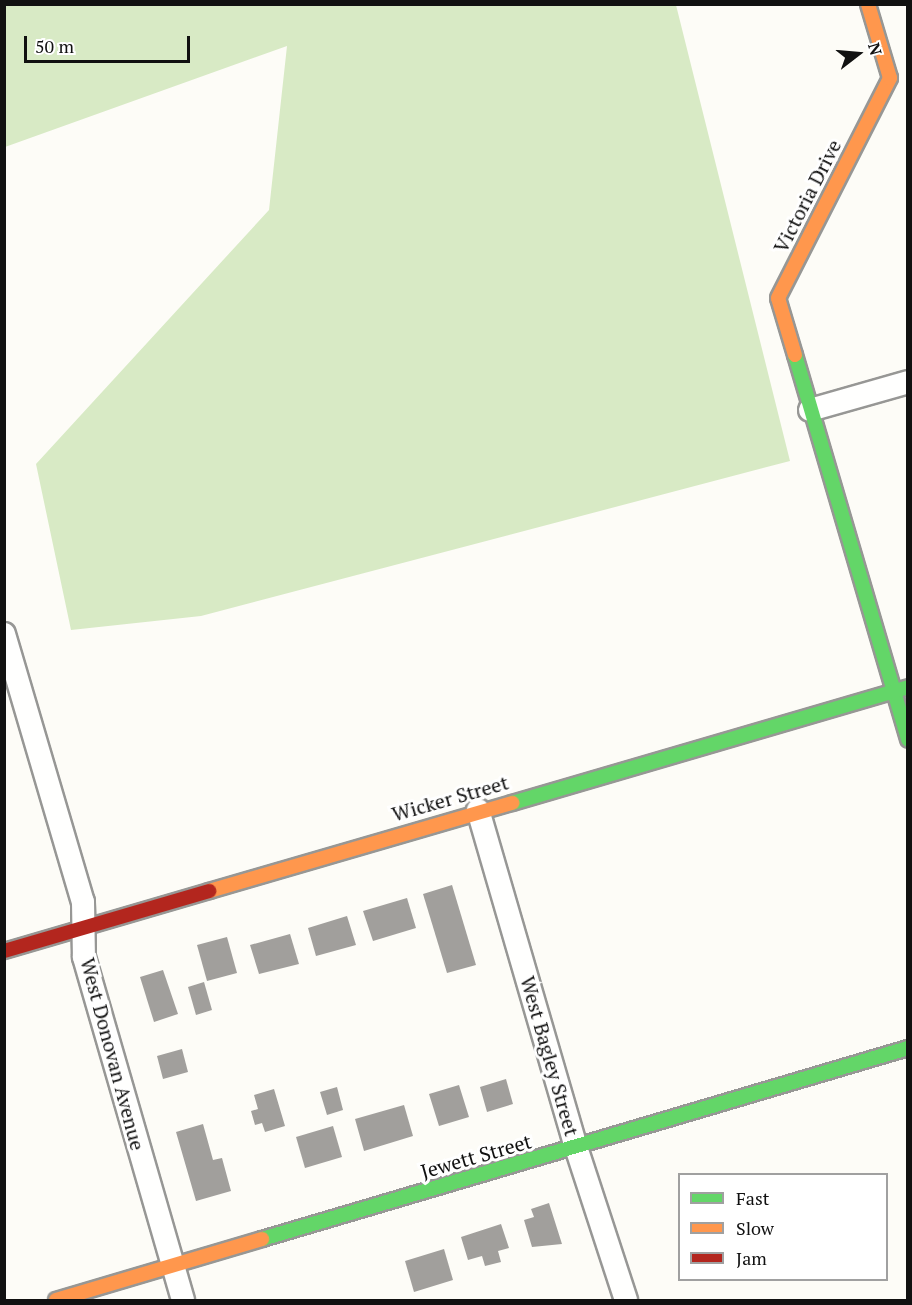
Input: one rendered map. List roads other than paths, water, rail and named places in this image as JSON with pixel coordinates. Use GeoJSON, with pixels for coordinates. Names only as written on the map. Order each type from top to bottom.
{"type":"FeatureCollection","features":[{"type":"Feature","properties":{"kind":"street","name":"Victoria Drive"},"geometry":{"type":"LineString","coordinates":[[868,4],[890,78],[778,298],[908,740]]}},
{"type":"Feature","properties":{"kind":"street"},"geometry":{"type":"LineString","coordinates":[[810,410],[908,382]]}},
{"type":"Feature","properties":{"kind":"street","name":"West Donovan Avenue"},"geometry":{"type":"LineString","coordinates":[[4,634],[83,902],[84,957],[183,1300]]}},
{"type":"Feature","properties":{"kind":"street","name":"Wicker Street"},"geometry":{"type":"LineString","coordinates":[[4,951],[478,810],[908,687]]}},
{"type":"Feature","properties":{"kind":"street","name":"West Bagley Street"},"geometry":{"type":"LineString","coordinates":[[478,810],[576,1147],[626,1300]]}},
{"type":"Feature","properties":{"kind":"street","name":"Jewett Street"},"geometry":{"type":"LineString","coordinates":[[56,1300],[908,1048]]}}]}
